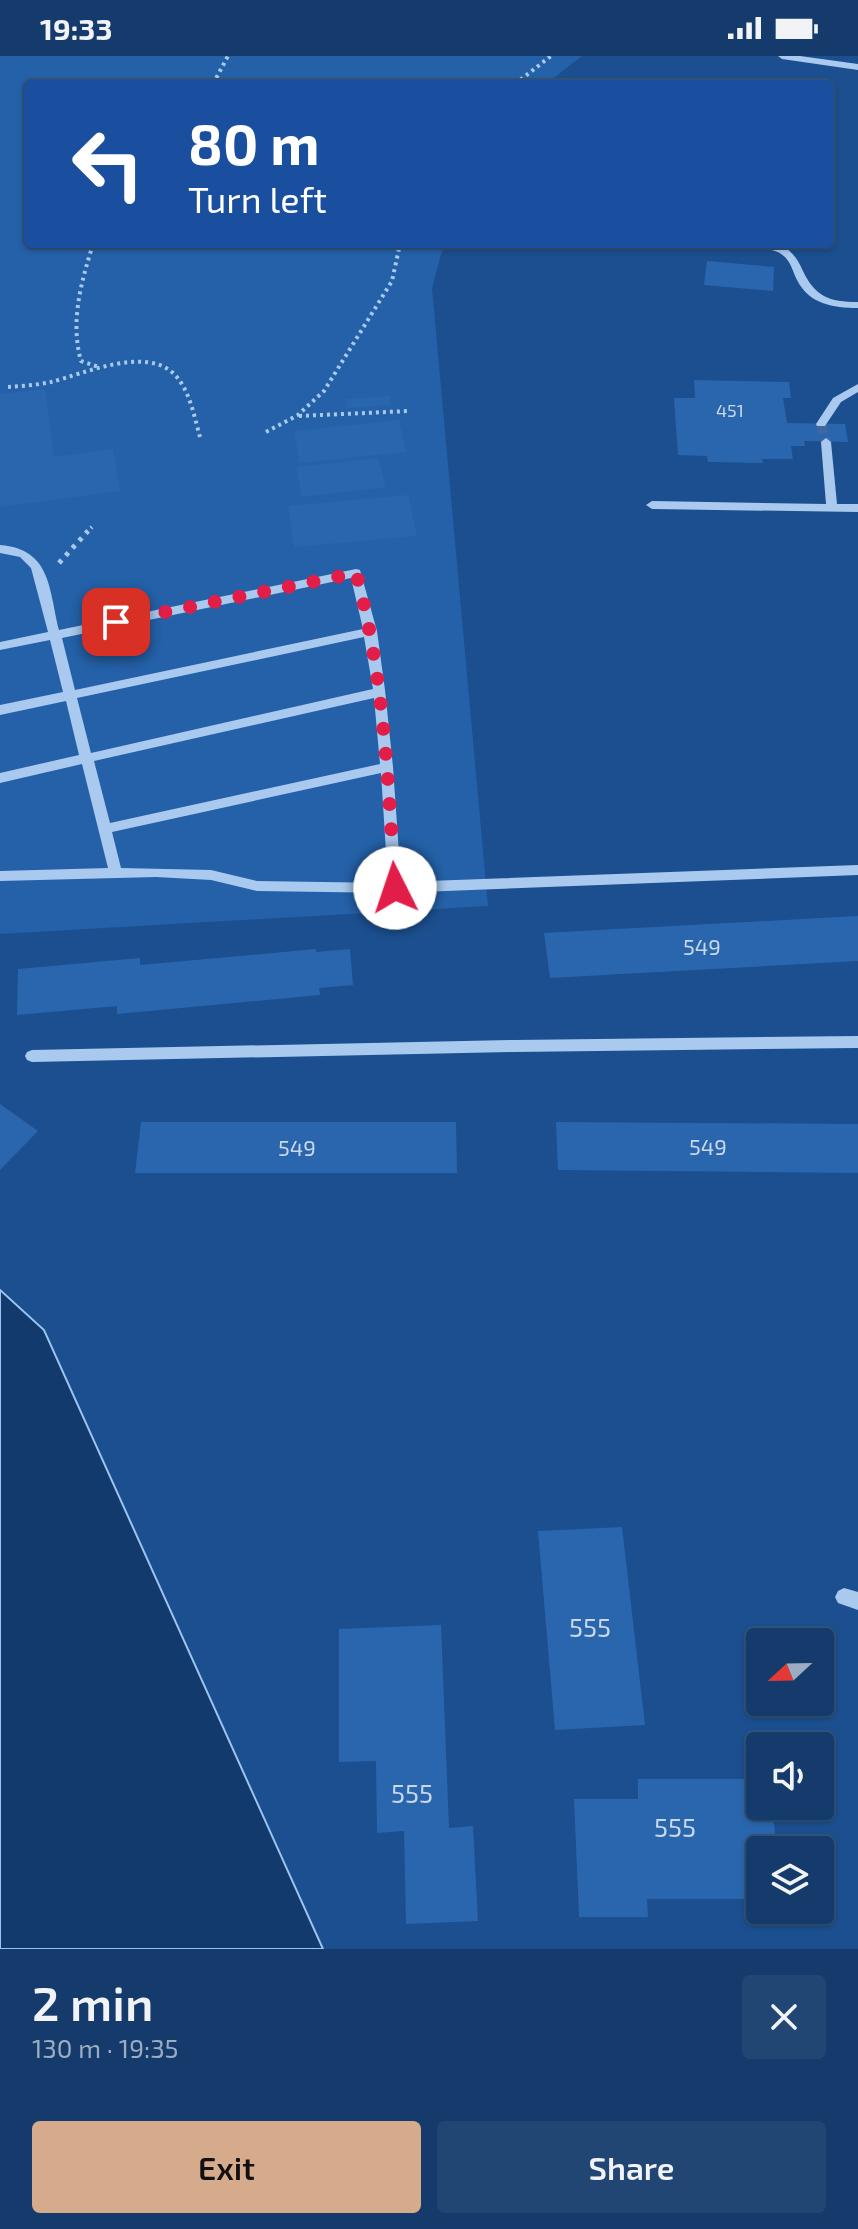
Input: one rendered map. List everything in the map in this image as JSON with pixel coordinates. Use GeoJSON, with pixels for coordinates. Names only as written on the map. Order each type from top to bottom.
{"type":"FeatureCollection","features":[{"type":"Feature","properties":{"kind":"lane"},"geometry":{"type":"LineString","coordinates":[[782,56],[858,67]]}},
{"type":"Feature","properties":{"kind":"lane"},"geometry":{"type":"LineString","coordinates":[[774,248],[788,254],[807,287],[821,299],[858,305]]}},
{"type":"Feature","properties":{"kind":"lane"},"geometry":{"type":"LineString","coordinates":[[821,424],[837,400],[858,387]]}},
{"type":"Feature","properties":{"kind":"lane"},"geometry":{"type":"LineString","coordinates":[[826,442],[832,508]]}},
{"type":"Feature","properties":{"kind":"lane"},"geometry":{"type":"LineString","coordinates":[[652,505],[858,508]]}},
{"type":"Feature","properties":{"kind":"lane"},"geometry":{"type":"LineString","coordinates":[[0,549],[26,554],[33,560],[42,581],[116,873]]}},
{"type":"Feature","properties":{"kind":"lane"},"geometry":{"type":"LineString","coordinates":[[0,646],[356,573],[371,631],[379,692],[395,888]]}},
{"type":"Feature","properties":{"kind":"lane"},"geometry":{"type":"LineString","coordinates":[[0,710],[371,631]]}},
{"type":"Feature","properties":{"kind":"lane"},"geometry":{"type":"LineString","coordinates":[[0,778],[379,692]]}},
{"type":"Feature","properties":{"kind":"lane"},"geometry":{"type":"LineString","coordinates":[[105,829],[387,767]]}},
{"type":"Feature","properties":{"kind":"lane"},"geometry":{"type":"LineString","coordinates":[[0,876],[116,873],[211,875],[257,886],[395,888],[858,870]]}},
{"type":"Feature","properties":{"kind":"lane"},"geometry":{"type":"LineString","coordinates":[[32,1056],[858,1042]]}},
{"type":"Feature","properties":{"kind":"path"},"geometry":{"type":"LineString","coordinates":[[215,80],[228,56]]}},
{"type":"Feature","properties":{"kind":"path"},"geometry":{"type":"LineString","coordinates":[[520,80],[551,56]]}},
{"type":"Feature","properties":{"kind":"path"},"geometry":{"type":"LineString","coordinates":[[92,248],[77,304],[79,358],[91,366],[143,363],[169,369],[187,400],[200,437]]}},
{"type":"Feature","properties":{"kind":"path"},"geometry":{"type":"LineString","coordinates":[[266,432],[298,415],[324,391],[392,281],[399,248]]}},
{"type":"Feature","properties":{"kind":"path"},"geometry":{"type":"LineString","coordinates":[[8,387],[48,382],[108,366]]}},
{"type":"Feature","properties":{"kind":"path"},"geometry":{"type":"LineString","coordinates":[[298,415],[409,411]]}},
{"type":"Feature","properties":{"kind":"path"},"geometry":{"type":"LineString","coordinates":[[42,581],[92,527]]}},
{"type":"Feature","properties":{"kind":"shaded area"},"geometry":{"type":"Polygon","coordinates":[[[0,56],[582,56],[551,80],[24,80],[24,248],[443,248],[432,288],[488,906],[0,934],[0,56]]]}},
{"type":"Feature","properties":{"kind":"shaded area"},"geometry":{"type":"Polygon","coordinates":[[[0,1290],[44,1330],[323,1949],[0,1949],[0,1290]]]}},
{"type":"Feature","properties":{"kind":"building"},"geometry":{"type":"Polygon","coordinates":[[[707,261],[774,267],[773,291],[704,285],[707,261]]]}},
{"type":"Feature","properties":{"kind":"building"},"geometry":{"type":"Polygon","coordinates":[[[694,380],[789,382],[791,398],[783,398],[787,423],[845,424],[848,442],[804,441],[805,446],[791,446],[793,459],[762,459],[763,463],[708,462],[707,456],[678,455],[674,398],[695,398],[694,380]]]}},
{"type":"Feature","properties":{"kind":"building"},"geometry":{"type":"Polygon","coordinates":[[[45,389],[54,457],[113,449],[120,491],[0,507],[0,394],[45,389]]]}},
{"type":"Feature","properties":{"kind":"building"},"geometry":{"type":"Polygon","coordinates":[[[390,396],[391,405],[347,408],[346,399],[390,396]]]}},
{"type":"Feature","properties":{"kind":"building"},"geometry":{"type":"Polygon","coordinates":[[[399,420],[406,452],[300,463],[294,431],[399,420]]]}},
{"type":"Feature","properties":{"kind":"building"},"geometry":{"type":"Polygon","coordinates":[[[378,458],[386,487],[302,497],[296,467],[378,458]]]}},
{"type":"Feature","properties":{"kind":"building"},"geometry":{"type":"Polygon","coordinates":[[[408,495],[417,536],[294,547],[288,506],[408,495]]]}},
{"type":"Feature","properties":{"kind":"building"},"geometry":{"type":"Polygon","coordinates":[[[858,916],[858,961],[550,978],[544,933],[858,916]]]}},
{"type":"Feature","properties":{"kind":"building"},"geometry":{"type":"Polygon","coordinates":[[[316,949],[316,952],[350,949],[353,985],[319,988],[320,995],[117,1014],[117,1006],[17,1015],[18,969],[140,958],[140,965],[316,949]]]}},
{"type":"Feature","properties":{"kind":"building"},"geometry":{"type":"Polygon","coordinates":[[[0,1104],[38,1131],[0,1170],[0,1104]]]}},
{"type":"Feature","properties":{"kind":"building"},"geometry":{"type":"Polygon","coordinates":[[[141,1122],[456,1122],[457,1173],[135,1173],[141,1122]]]}},
{"type":"Feature","properties":{"kind":"building"},"geometry":{"type":"Polygon","coordinates":[[[556,1122],[858,1124],[858,1173],[558,1170],[556,1122]]]}},
{"type":"Feature","properties":{"kind":"building"},"geometry":{"type":"Polygon","coordinates":[[[622,1527],[645,1725],[555,1730],[538,1531],[622,1527]]]}},
{"type":"Feature","properties":{"kind":"building"},"geometry":{"type":"Polygon","coordinates":[[[441,1625],[449,1828],[473,1826],[478,1921],[406,1924],[404,1831],[377,1833],[376,1761],[339,1762],[339,1629],[441,1625]]]}},
{"type":"Feature","properties":{"kind":"building"},"geometry":{"type":"Polygon","coordinates":[[[638,1779],[746,1779],[746,1820],[774,1820],[775,1836],[746,1836],[746,1899],[647,1899],[648,1917],[579,1917],[574,1799],[638,1799],[638,1779]]]}},
{"type":"Feature","properties":{"kind":"tunnel"},"geometry":{"type":"LineString","coordinates":[[821,424],[826,442]]}},
{"type":"Feature","properties":{"kind":"route"},"geometry":{"type":"LineString","coordinates":[[116,622],[356,573],[369,620],[379,692],[395,888]]}}]}
